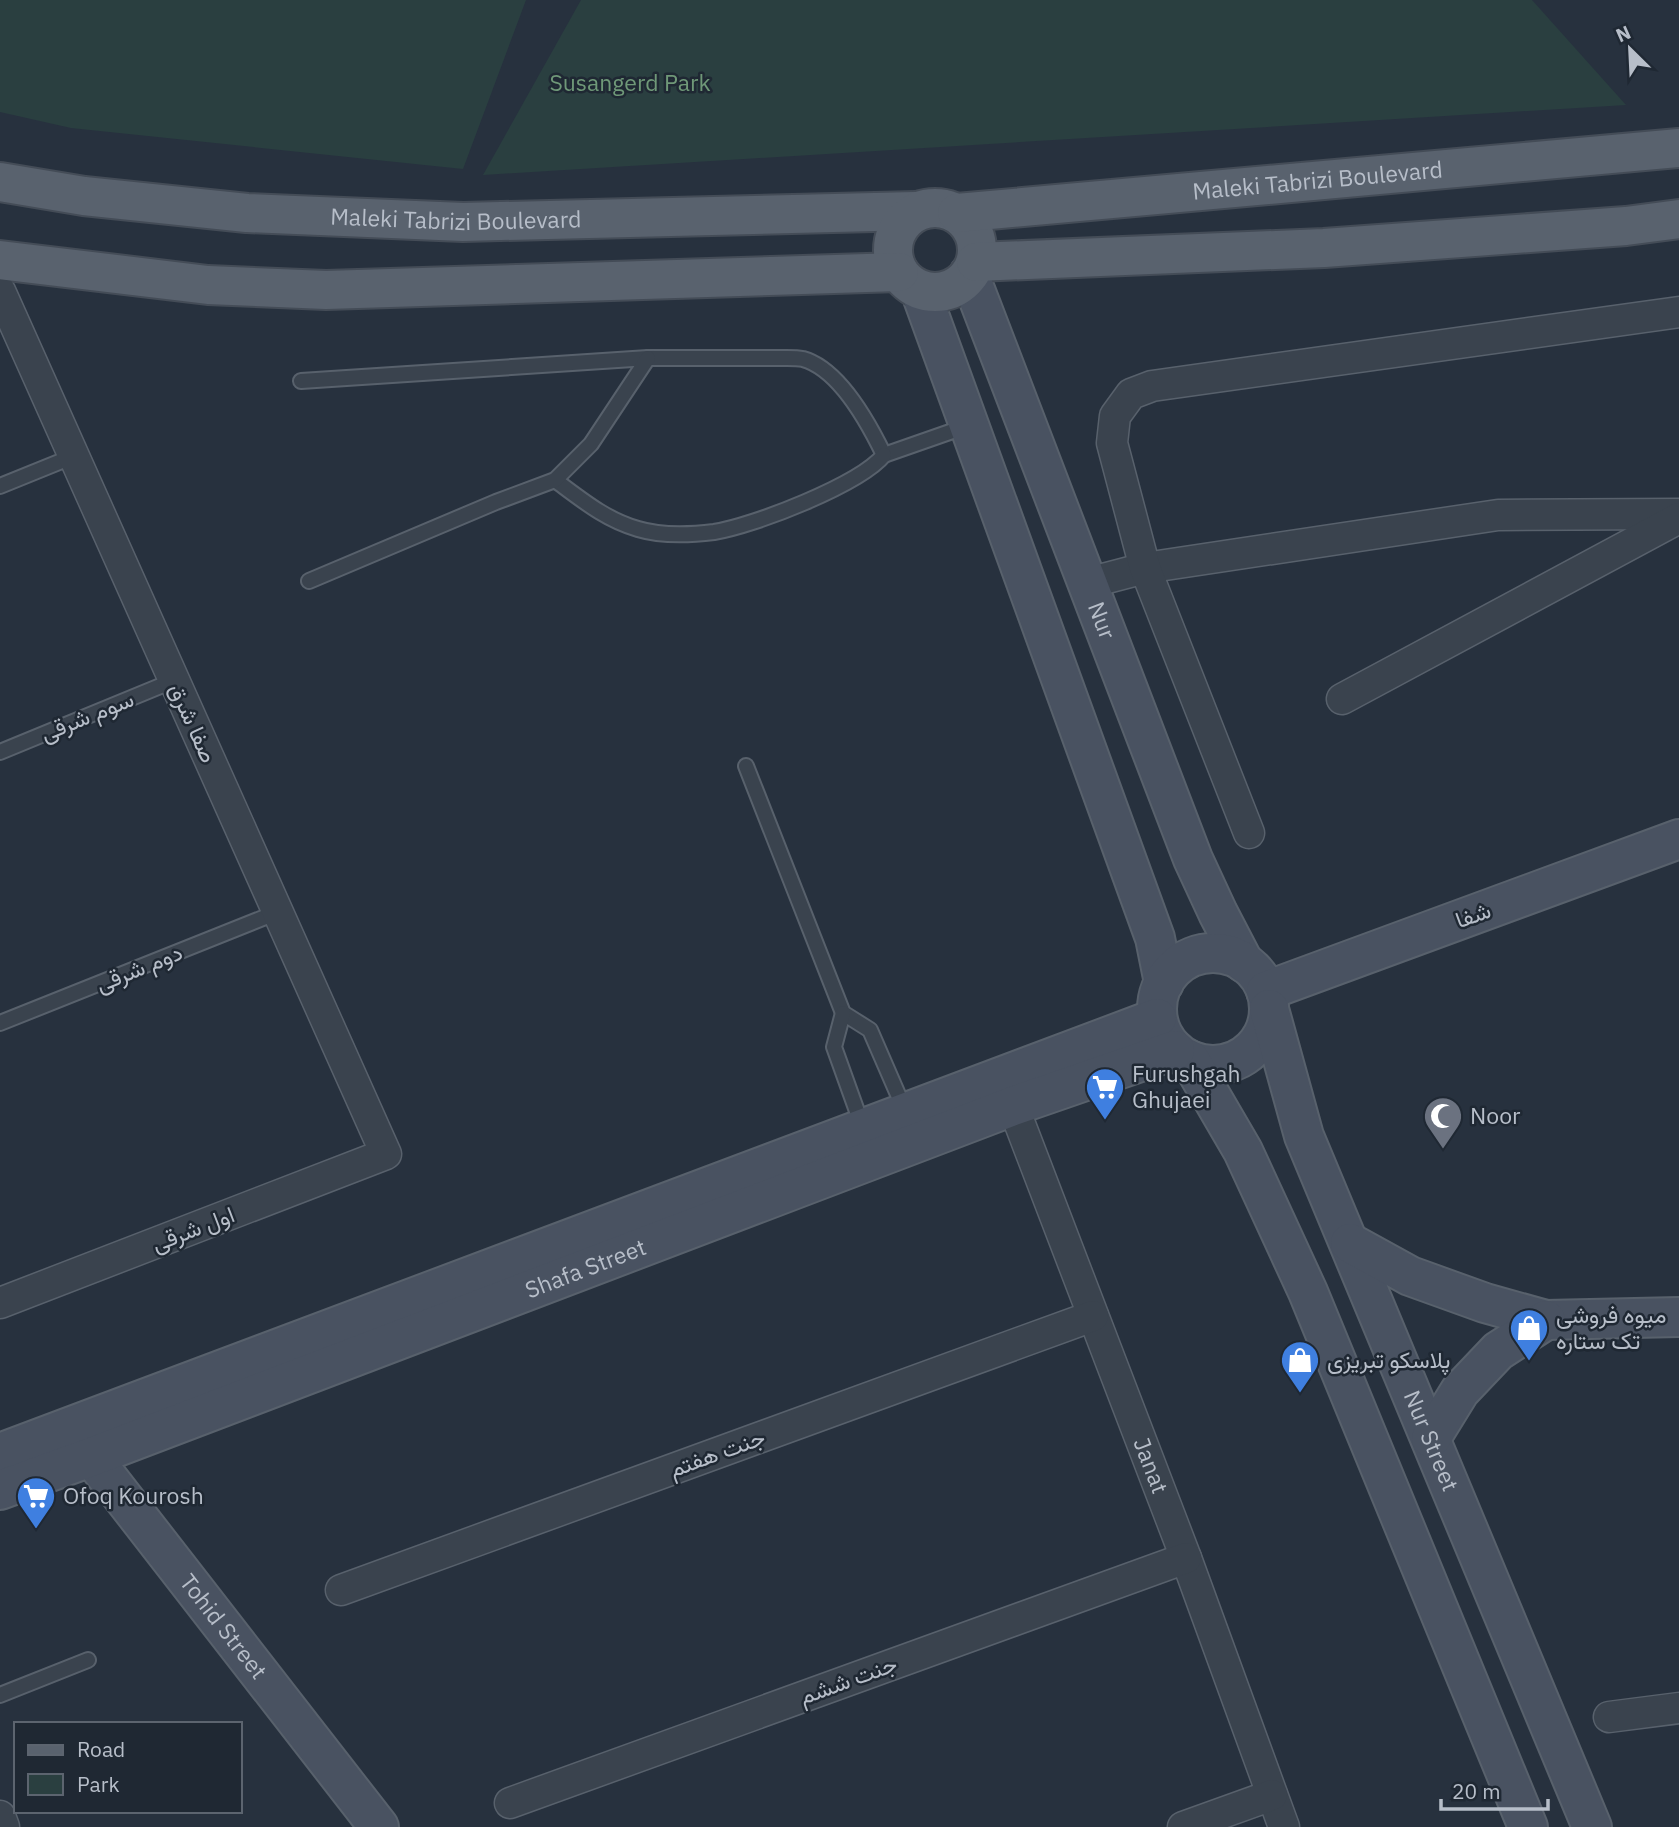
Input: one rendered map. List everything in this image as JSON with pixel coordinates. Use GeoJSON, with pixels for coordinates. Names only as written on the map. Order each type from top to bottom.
{"type":"FeatureCollection","features":[{"type":"Feature","properties":{"kind":"main road","name":"Maleki Tabrizi Boulevard"},"geometry":{"type":"LineString","coordinates":[[957,213],[1679,148]]}},
{"type":"Feature","properties":{"kind":"main road","name":"Maleki Tabrizi Boulevard"},"geometry":{"type":"LineString","coordinates":[[0,182],[84,196],[247,213],[463,222],[916,211]]}},
{"type":"Feature","properties":{"kind":"main road"},"geometry":{"type":"LineString","coordinates":[[0,260],[208,285],[326,290],[909,281],[933,292],[960,284],[972,268],[977,248],[974,234],[967,222],[957,213],[943,208],[916,211],[904,220],[896,232],[892,245],[893,259],[909,281],[968,425],[1155,938],[1172,1028],[1243,1150],[1308,1292],[1528,1827]]}},
{"type":"Feature","properties":{"kind":"main road"},"geometry":{"type":"LineString","coordinates":[[972,268],[1324,248],[1626,226],[1679,219]]}},
{"type":"Feature","properties":{"kind":"main road","name":"Nur"},"geometry":{"type":"LineString","coordinates":[[972,268],[1088,583],[1194,859],[1217,913],[1260,988]]}},
{"type":"Feature","properties":{"kind":"main road","name":"شفا"},"geometry":{"type":"LineString","coordinates":[[1260,988],[1679,839]]}},
{"type":"Feature","properties":{"kind":"main road"},"geometry":{"type":"LineString","coordinates":[[1209,953],[1227,955],[1260,988],[1266,1027],[1257,1044],[1244,1056],[1227,1063],[1208,1065],[1172,1028],[1175,968],[1190,958],[1209,953]]}},
{"type":"Feature","properties":{"kind":"main road","name":"Nur Street"},"geometry":{"type":"LineString","coordinates":[[1260,988],[1304,1136],[1592,1827]]}},
{"type":"Feature","properties":{"kind":"main road","name":"Shafa Street"},"geometry":{"type":"LineString","coordinates":[[0,1490],[1013,1106],[1172,1028]]}},
{"type":"Feature","properties":{"kind":"main road","name":"Shafa Street"},"geometry":{"type":"LineString","coordinates":[[0,1453],[863,1129],[1172,1028]]}},
{"type":"Feature","properties":{"kind":"main road"},"geometry":{"type":"LineString","coordinates":[[1350,1243],[1410,1276],[1485,1303],[1546,1320],[1679,1317]]}},
{"type":"Feature","properties":{"kind":"main road"},"geometry":{"type":"LineString","coordinates":[[1431,1438],[1460,1391],[1497,1350],[1546,1320]]}},
{"type":"Feature","properties":{"kind":"main road","name":"Tohid Street"},"geometry":{"type":"LineString","coordinates":[[68,1427],[379,1827]]}},
{"type":"Feature","properties":{"kind":"main road"},"geometry":{"type":"LineString","coordinates":[[1494,1742],[1548,1722]]}},
{"type":"Feature","properties":{"kind":"street","name":"صفا شرق"},"geometry":{"type":"LineString","coordinates":[[0,291],[11,346],[74,456],[386,1154]]}},
{"type":"Feature","properties":{"kind":"street"},"geometry":{"type":"LineString","coordinates":[[1249,833],[1145,568],[1112,443],[1115,416],[1131,394],[1152,386],[1679,312]]}},
{"type":"Feature","properties":{"kind":"street"},"geometry":{"type":"LineString","coordinates":[[1088,583],[1145,568],[1498,514],[1679,516]]}},
{"type":"Feature","properties":{"kind":"street"},"geometry":{"type":"LineString","coordinates":[[1342,699],[1679,516]]}},
{"type":"Feature","properties":{"kind":"street","name":"Janat"},"geometry":{"type":"LineString","coordinates":[[1013,1106],[1186,1558],[1284,1827]]}},
{"type":"Feature","properties":{"kind":"street","name":"اول شرقی"},"geometry":{"type":"LineString","coordinates":[[0,1303],[386,1154]]}},
{"type":"Feature","properties":{"kind":"street","name":"جنت هفتم"},"geometry":{"type":"LineString","coordinates":[[341,1590],[1093,1316]]}},
{"type":"Feature","properties":{"kind":"street","name":"جنت ششم"},"geometry":{"type":"LineString","coordinates":[[510,1803],[1186,1558]]}},
{"type":"Feature","properties":{"kind":"street"},"geometry":{"type":"LineString","coordinates":[[1609,1717],[1679,1707]]}},
{"type":"Feature","properties":{"kind":"street"},"geometry":{"type":"LineString","coordinates":[[1182,1827],[1272,1795]]}},
{"type":"Feature","properties":{"kind":"street"},"geometry":{"type":"LineString","coordinates":[[0,1816],[4,1827]]}},
{"type":"Feature","properties":{"kind":"lane"},"geometry":{"type":"LineString","coordinates":[[302,381],[648,358],[805,359],[821,369],[851,398],[867,421],[884,455]]}},
{"type":"Feature","properties":{"kind":"lane"},"geometry":{"type":"LineString","coordinates":[[309,581],[555,480],[591,444],[648,358]]}},
{"type":"Feature","properties":{"kind":"lane"},"geometry":{"type":"LineString","coordinates":[[555,480],[600,514],[640,530],[677,534],[716,532],[783,511],[857,477],[884,455],[968,425]]}},
{"type":"Feature","properties":{"kind":"lane"},"geometry":{"type":"LineString","coordinates":[[0,486],[74,456]]}},
{"type":"Feature","properties":{"kind":"lane","name":"سوم شرقی"},"geometry":{"type":"LineString","coordinates":[[0,752],[174,681]]}},
{"type":"Feature","properties":{"kind":"lane"},"geometry":{"type":"LineString","coordinates":[[746,766],[843,1013],[834,1047],[863,1129]]}},
{"type":"Feature","properties":{"kind":"lane","name":"دوم شرقی"},"geometry":{"type":"LineString","coordinates":[[0,1023],[278,912]]}},
{"type":"Feature","properties":{"kind":"lane"},"geometry":{"type":"LineString","coordinates":[[843,1013],[870,1030],[906,1114]]}},
{"type":"Feature","properties":{"kind":"lane"},"geometry":{"type":"LineString","coordinates":[[0,1695],[88,1660]]}},
{"type":"Feature","properties":{"kind":"green space"},"geometry":{"type":"Polygon","coordinates":[[[0,0],[526,0],[463,169],[71,128],[0,112],[0,0]]]}},
{"type":"Feature","properties":{"kind":"green space","name":"Susangerd Park"},"geometry":{"type":"Polygon","coordinates":[[[581,0],[1532,0],[1626,105],[483,175],[581,0]]]}},
{"type":"Feature","properties":{"kind":"place","name":"Furushgah Ghujaei"},"geometry":{"type":"Point","coordinates":[1105,1121]}},
{"type":"Feature","properties":{"kind":"place","name":"Noor"},"geometry":{"type":"Point","coordinates":[1443,1150]}},
{"type":"Feature","properties":{"kind":"place","name":"میوه فروشی تک ستاره"},"geometry":{"type":"Point","coordinates":[1529,1362]}},
{"type":"Feature","properties":{"kind":"place","name":"پلاسکو تبریزی"},"geometry":{"type":"Point","coordinates":[1300,1394]}},
{"type":"Feature","properties":{"kind":"place","name":"Ofoq Kourosh"},"geometry":{"type":"Point","coordinates":[36,1530]}}]}
